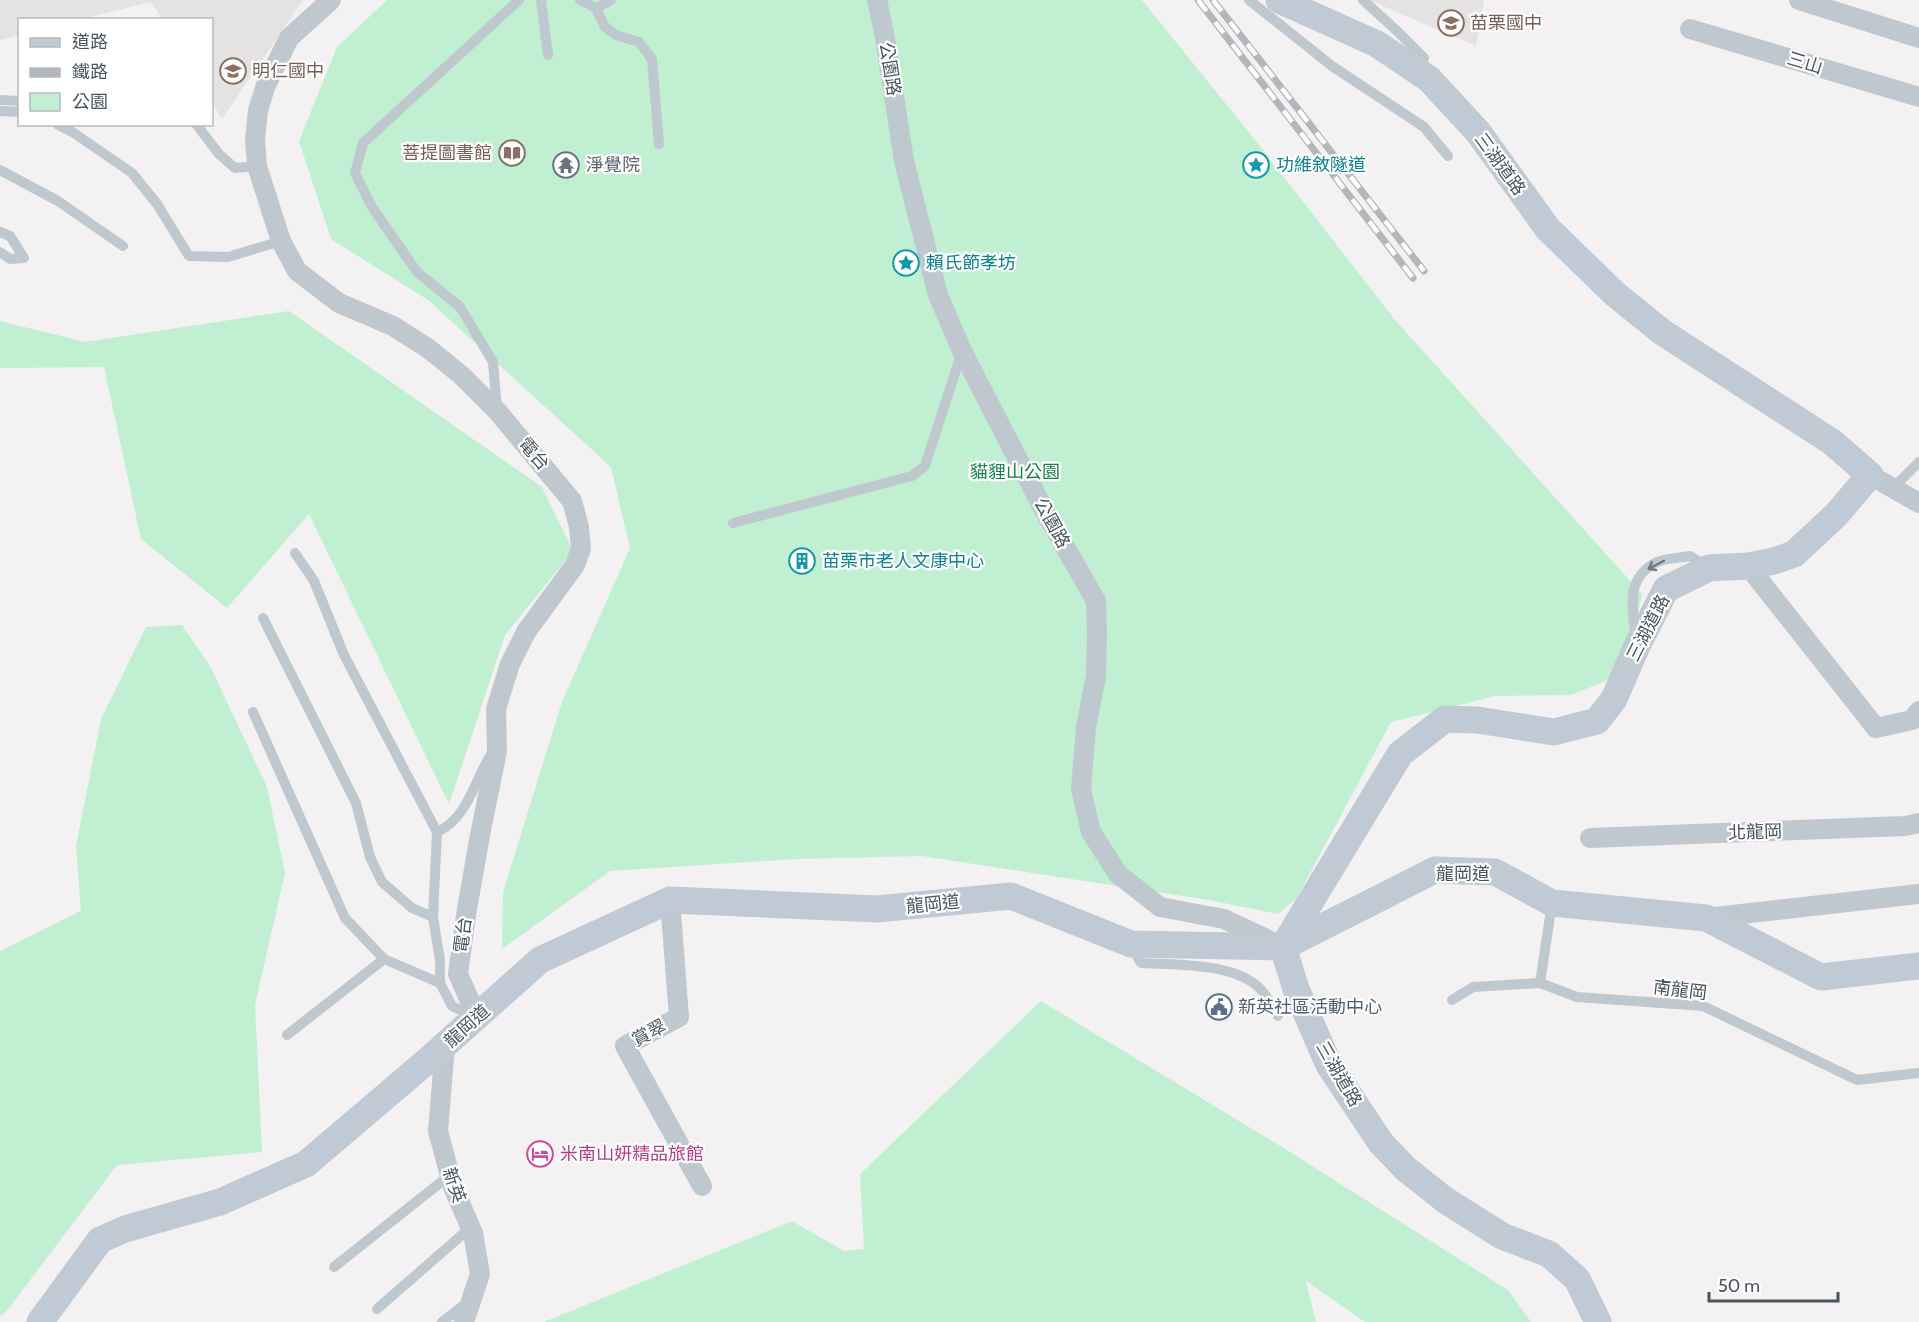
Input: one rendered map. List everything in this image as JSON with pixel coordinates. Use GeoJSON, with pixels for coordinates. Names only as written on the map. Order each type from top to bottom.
{"type":"FeatureCollection","features":[{"type":"Feature","properties":{"kind":"street","name":"公園路"},"geometry":{"type":"LineString","coordinates":[[877,0],[904,161],[938,295],[962,351],[1044,510],[1096,601],[1096,676],[1086,727],[1081,789],[1091,832],[1118,874],[1160,907],[1224,919],[1282,947]]}},
{"type":"Feature","properties":{"kind":"street","name":"三湖道路"},"geometry":{"type":"LineString","coordinates":[[1280,0],[1377,44],[1428,79],[1478,132],[1548,229],[1615,294],[1662,332],[1832,442],[1882,481],[1836,515],[1794,554],[1748,566],[1709,568],[1666,590],[1637,646],[1614,699],[1597,721],[1554,732],[1477,720],[1445,719],[1400,754],[1282,947],[1296,989],[1329,1065],[1381,1143],[1406,1169],[1445,1200],[1502,1236],[1549,1254],[1577,1279],[1598,1322]]}},
{"type":"Feature","properties":{"kind":"street"},"geometry":{"type":"LineString","coordinates":[[1799,0],[1919,38]]}},
{"type":"Feature","properties":{"kind":"street","name":"電台"},"geometry":{"type":"LineString","coordinates":[[327,1],[289,38],[266,85],[258,110],[255,140],[257,166],[281,241],[297,271],[339,303],[393,326],[429,349],[461,375],[498,412],[572,501],[579,527],[581,549],[575,565],[526,632],[510,664],[496,709],[497,751],[478,846],[458,974],[477,1017]]}},
{"type":"Feature","properties":{"kind":"street","name":"三山"},"geometry":{"type":"LineString","coordinates":[[1690,29],[1919,97]]}},
{"type":"Feature","properties":{"kind":"street"},"geometry":{"type":"LineString","coordinates":[[1882,481],[1919,503]]}},
{"type":"Feature","properties":{"kind":"street"},"geometry":{"type":"LineString","coordinates":[[1748,566],[1876,728],[1912,720],[1919,711]]}},
{"type":"Feature","properties":{"kind":"street","name":"北龍岡"},"geometry":{"type":"LineString","coordinates":[[1590,838],[1905,826],[1919,823]]}},
{"type":"Feature","properties":{"kind":"street","name":"龍岡道"},"geometry":{"type":"LineString","coordinates":[[40,1322],[100,1240],[125,1229],[220,1202],[306,1164],[540,960],[670,900],[877,909],[1011,896],[1131,944],[1282,947],[1435,870],[1495,872],[1552,903],[1706,918],[1821,977],[1919,966]]}},
{"type":"Feature","properties":{"kind":"street"},"geometry":{"type":"LineString","coordinates":[[1706,918],[1919,894]]}},
{"type":"Feature","properties":{"kind":"street","name":"賞翠"},"geometry":{"type":"LineString","coordinates":[[670,900],[679,1017],[624,1046],[702,1186]]}},
{"type":"Feature","properties":{"kind":"street","name":"新英"},"geometry":{"type":"LineString","coordinates":[[445,1045],[438,1131],[453,1187],[471,1227],[480,1274],[464,1322]]}},
{"type":"Feature","properties":{"kind":"lane"},"geometry":{"type":"LineString","coordinates":[[498,412],[493,363],[460,307],[417,272],[372,207],[355,173],[363,143],[519,0]]}},
{"type":"Feature","properties":{"kind":"lane"},"geometry":{"type":"LineString","coordinates":[[541,0],[548,55]]}},
{"type":"Feature","properties":{"kind":"lane"},"geometry":{"type":"LineString","coordinates":[[580,0],[596,8],[605,27],[616,35],[639,42],[652,59],[659,144]]}},
{"type":"Feature","properties":{"kind":"lane"},"geometry":{"type":"LineString","coordinates":[[596,8],[611,0]]}},
{"type":"Feature","properties":{"kind":"lane"},"geometry":{"type":"LineString","coordinates":[[1249,0],[1332,66],[1424,128],[1448,156]]}},
{"type":"Feature","properties":{"kind":"lane"},"geometry":{"type":"LineString","coordinates":[[1363,0],[1424,58],[1419,72]]}},
{"type":"Feature","properties":{"kind":"lane"},"geometry":{"type":"LineString","coordinates":[[0,100],[18,101]]}},
{"type":"Feature","properties":{"kind":"lane"},"geometry":{"type":"LineString","coordinates":[[0,111],[18,112]]}},
{"type":"Feature","properties":{"kind":"lane"},"geometry":{"type":"LineString","coordinates":[[198,126],[219,154],[235,168],[257,166]]}},
{"type":"Feature","properties":{"kind":"lane"},"geometry":{"type":"LineString","coordinates":[[73,129],[132,173],[157,204],[189,256],[228,257],[281,241]]}},
{"type":"Feature","properties":{"kind":"lane"},"geometry":{"type":"LineString","coordinates":[[0,170],[58,201],[123,246]]}},
{"type":"Feature","properties":{"kind":"lane"},"geometry":{"type":"LineString","coordinates":[[0,232],[10,236],[24,258],[10,259],[0,252]]}},
{"type":"Feature","properties":{"kind":"lane"},"geometry":{"type":"LineString","coordinates":[[733,523],[912,476],[925,466],[962,351]]}},
{"type":"Feature","properties":{"kind":"lane"},"geometry":{"type":"LineString","coordinates":[[1882,481],[1919,462]]}},
{"type":"Feature","properties":{"kind":"lane"},"geometry":{"type":"LineString","coordinates":[[295,553],[314,581],[344,655],[437,832],[433,917],[440,960],[440,983],[452,1006],[477,1017]]}},
{"type":"Feature","properties":{"kind":"lane","name":"電台"},"geometry":{"type":"LineString","coordinates":[[263,618],[356,803],[370,857],[382,882],[412,908],[433,917]]}},
{"type":"Feature","properties":{"kind":"lane"},"geometry":{"type":"LineString","coordinates":[[253,712],[345,918],[384,959],[440,983]]}},
{"type":"Feature","properties":{"kind":"lane"},"geometry":{"type":"LineString","coordinates":[[437,832],[447,828],[465,806],[489,757],[497,751]]}},
{"type":"Feature","properties":{"kind":"lane"},"geometry":{"type":"LineString","coordinates":[[1452,1000],[1473,987],[1540,982],[1552,903]]}},
{"type":"Feature","properties":{"kind":"lane"},"geometry":{"type":"LineString","coordinates":[[1131,944],[1141,963],[1199,966],[1240,974],[1262,990],[1278,1016]]}},
{"type":"Feature","properties":{"kind":"lane"},"geometry":{"type":"LineString","coordinates":[[287,1035],[384,959]]}},
{"type":"Feature","properties":{"kind":"lane","name":"南龍岡"},"geometry":{"type":"LineString","coordinates":[[1540,982],[1577,997],[1703,1006],[1857,1080],[1919,1073]]}},
{"type":"Feature","properties":{"kind":"lane"},"geometry":{"type":"LineString","coordinates":[[334,1267],[450,1175]]}},
{"type":"Feature","properties":{"kind":"lane"},"geometry":{"type":"LineString","coordinates":[[377,1309],[471,1227]]}},
{"type":"Feature","properties":{"kind":"lane"},"geometry":{"type":"LineString","coordinates":[[442,1322],[472,1299]]}},
{"type":"Feature","properties":{"kind":"shaded area","name":"明仁國中"},"geometry":{"type":"Polygon","coordinates":[[[0,0],[303,0],[222,119],[213,104],[213,18],[161,18],[151,2],[86,18],[18,18],[18,35],[0,40],[0,0]]]}},
{"type":"Feature","properties":{"kind":"shaded area","name":"苗栗國中"},"geometry":{"type":"Polygon","coordinates":[[[1369,0],[1484,0],[1476,46],[1369,0]]]}},
{"type":"Feature","properties":{"kind":"green space","name":"貓貍山公園"},"geometry":{"type":"Polygon","coordinates":[[[387,0],[1142,0],[1259,145],[1395,320],[1642,594],[1625,673],[1571,695],[1495,696],[1391,722],[1296,899],[1278,914],[1209,900],[922,856],[795,859],[610,871],[502,949],[503,892],[562,702],[630,548],[611,467],[428,300],[331,239],[299,141],[337,47],[387,0]]]}},
{"type":"Feature","properties":{"kind":"green space"},"geometry":{"type":"Polygon","coordinates":[[[289,311],[542,487],[573,551],[505,635],[449,804],[309,514],[227,608],[141,539],[104,367],[0,368],[0,321],[85,342],[289,311]]]}},
{"type":"Feature","properties":{"kind":"green space"},"geometry":{"type":"Polygon","coordinates":[[[182,625],[210,666],[267,787],[285,873],[255,1005],[262,1152],[117,1165],[6,1312],[0,1316],[0,951],[81,911],[76,846],[101,719],[146,627],[182,625]]]}},
{"type":"Feature","properties":{"kind":"green space"},"geometry":{"type":"Polygon","coordinates":[[[1041,1001],[1282,1147],[1508,1290],[1531,1322],[1365,1322],[1306,1281],[1316,1322],[544,1322],[792,1221],[844,1251],[864,1249],[860,1174],[1041,1001]]]}},
{"type":"Feature","properties":{"kind":"railway"},"geometry":{"type":"LineString","coordinates":[[1198,0],[1413,278]]}},
{"type":"Feature","properties":{"kind":"railway"},"geometry":{"type":"LineString","coordinates":[[1213,0],[1424,271]]}},
{"type":"Feature","properties":{"kind":"place","name":"苗栗國中"},"geometry":{"type":"Point","coordinates":[1451,23]}},
{"type":"Feature","properties":{"kind":"place","name":"明仁國中"},"geometry":{"type":"Point","coordinates":[233,71]}},
{"type":"Feature","properties":{"kind":"place","name":"菩提圖書館"},"geometry":{"type":"Point","coordinates":[512,153]}},
{"type":"Feature","properties":{"kind":"place","name":"淨覺院"},"geometry":{"type":"Point","coordinates":[566,165]}},
{"type":"Feature","properties":{"kind":"place","name":"功維敘隧道"},"geometry":{"type":"Point","coordinates":[1256,165]}},
{"type":"Feature","properties":{"kind":"place","name":"賴氏節孝坊"},"geometry":{"type":"Point","coordinates":[906,263]}},
{"type":"Feature","properties":{"kind":"place","name":"苗栗市老人文康中心"},"geometry":{"type":"Point","coordinates":[802,561]}},
{"type":"Feature","properties":{"kind":"place","name":"新英社區活動中心"},"geometry":{"type":"Point","coordinates":[1219,1007]}},
{"type":"Feature","properties":{"kind":"place","name":"米南山妍精品旅館"},"geometry":{"type":"Point","coordinates":[540,1154]}}]}
